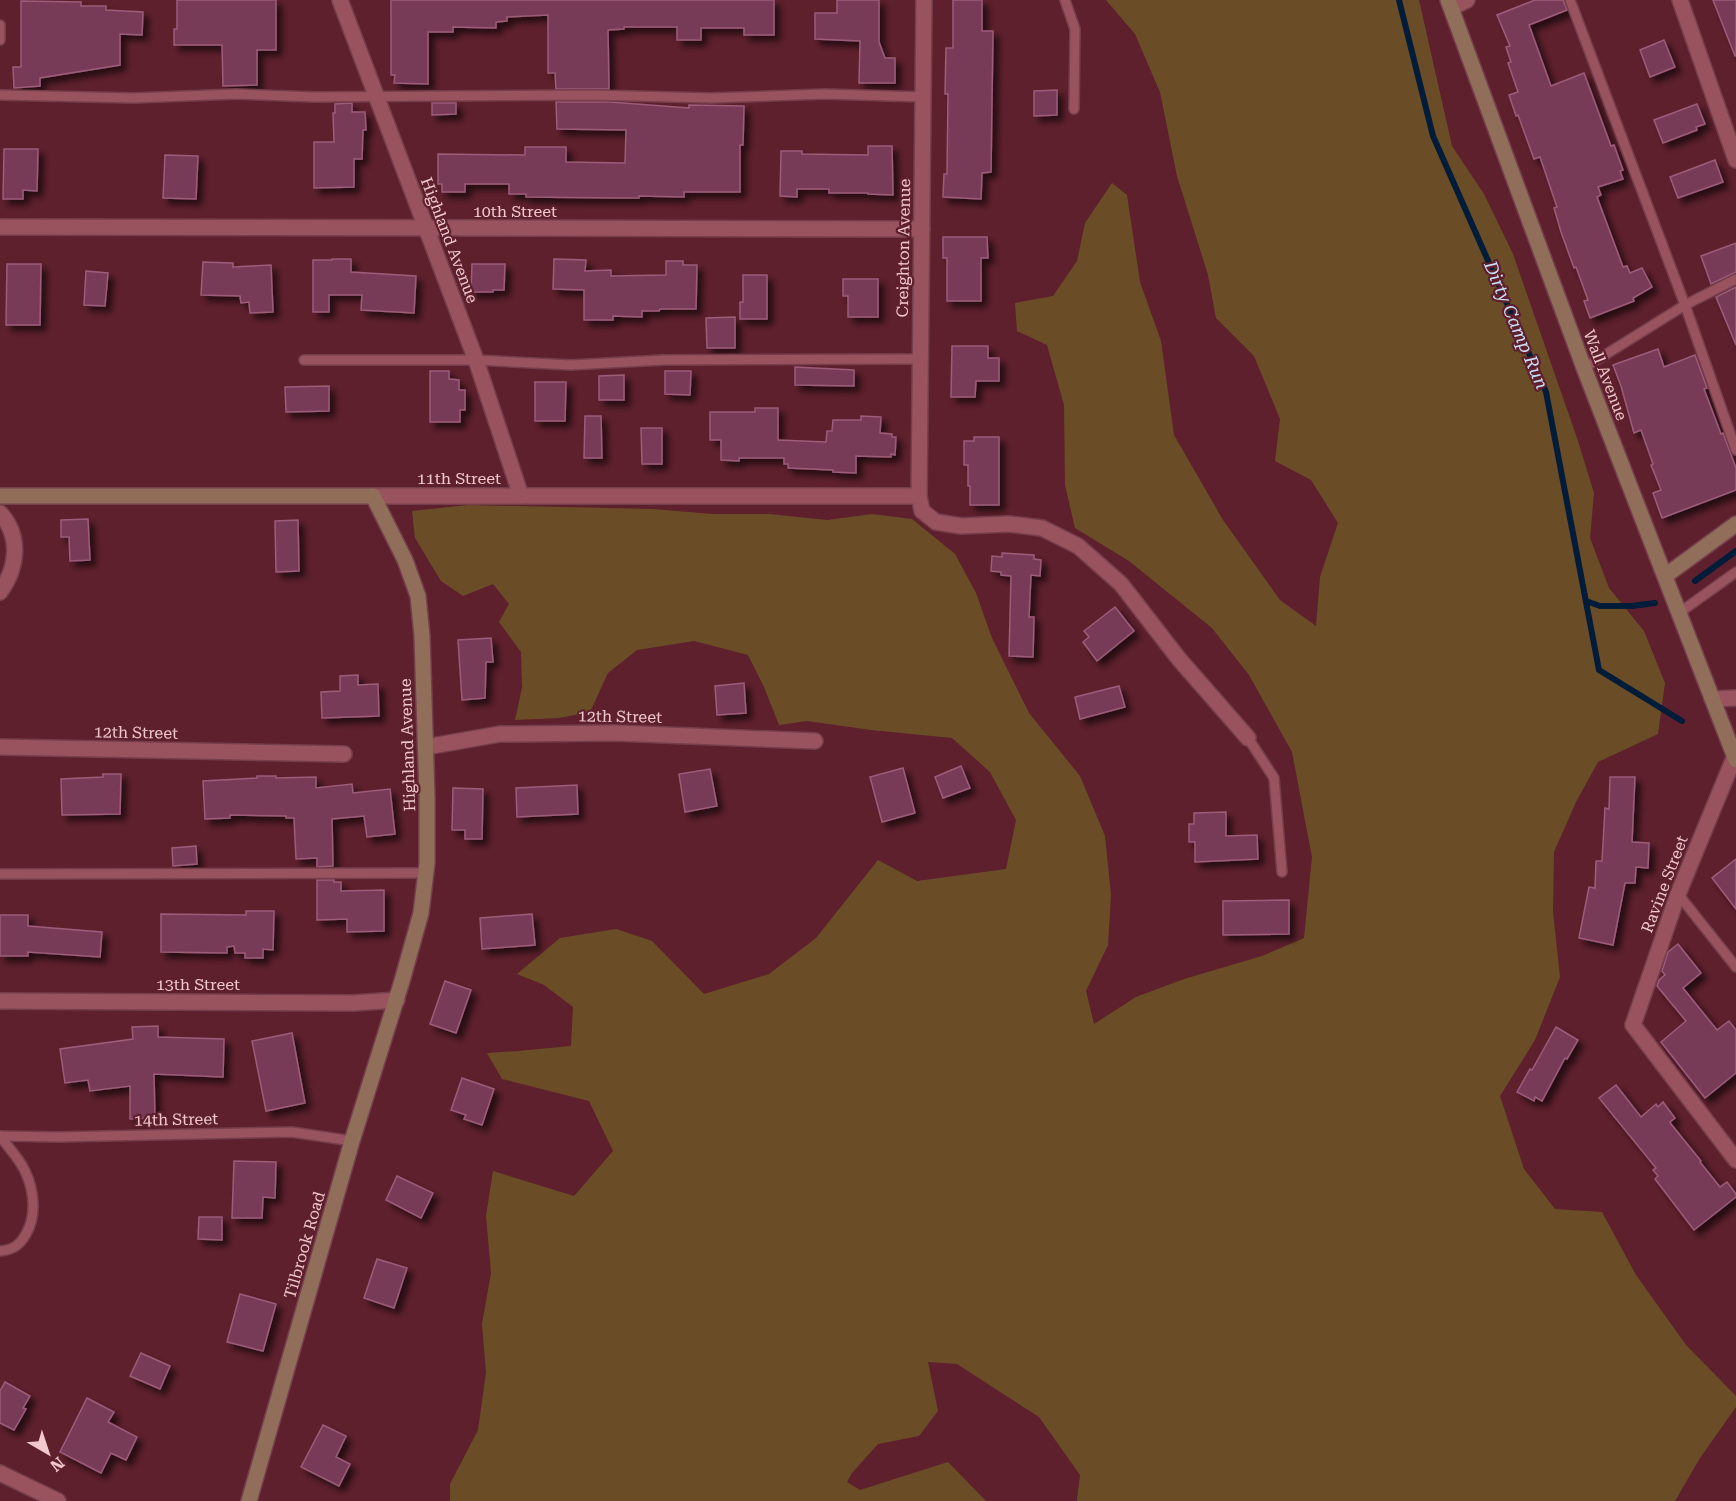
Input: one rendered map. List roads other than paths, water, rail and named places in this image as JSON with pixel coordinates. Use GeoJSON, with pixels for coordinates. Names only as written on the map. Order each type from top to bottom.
{"type":"FeatureCollection","features":[{"type":"Feature","properties":{"kind":"street","name":"Highland Avenue"},"geometry":{"type":"LineString","coordinates":[[340,0],[476,360],[521,496]]}},
{"type":"Feature","properties":{"kind":"street","name":"Creighton Avenue"},"geometry":{"type":"LineString","coordinates":[[919,496],[924,0]]}},
{"type":"Feature","properties":{"kind":"street"},"geometry":{"type":"LineString","coordinates":[[1450,4],[1467,0]]}},
{"type":"Feature","properties":{"kind":"street"},"geometry":{"type":"LineString","coordinates":[[1680,0],[1736,160]]}},
{"type":"Feature","properties":{"kind":"street","name":"Wall Avenue"},"geometry":{"type":"LineString","coordinates":[[1450,4],[1584,368],[1735,759]]}},
{"type":"Feature","properties":{"kind":"street","name":"10th Street"},"geometry":{"type":"LineString","coordinates":[[0,228],[921,229]]}},
{"type":"Feature","properties":{"kind":"street","name":"11th Street"},"geometry":{"type":"LineString","coordinates":[[0,496],[919,496]]}},
{"type":"Feature","properties":{"kind":"street","name":"Highland Avenue"},"geometry":{"type":"LineString","coordinates":[[373,496],[405,560],[418,596],[422,636],[427,796],[426,873],[421,913],[397,999]]}},
{"type":"Feature","properties":{"kind":"street"},"geometry":{"type":"LineString","coordinates":[[919,496],[922,512],[936,522],[961,526],[1010,524],[1042,528],[1078,546],[1121,584],[1179,659],[1248,738]]}},
{"type":"Feature","properties":{"kind":"street"},"geometry":{"type":"LineString","coordinates":[[0,513],[8,522],[15,548],[13,567],[0,592]]}},
{"type":"Feature","properties":{"kind":"street"},"geometry":{"type":"LineString","coordinates":[[1665,576],[1736,524]]}},
{"type":"Feature","properties":{"kind":"street"},"geometry":{"type":"LineString","coordinates":[[1712,699],[1736,698]]}},
{"type":"Feature","properties":{"kind":"street","name":"12th Street"},"geometry":{"type":"LineString","coordinates":[[426,747],[500,734],[616,733],[815,741]]}},
{"type":"Feature","properties":{"kind":"street","name":"12th Street"},"geometry":{"type":"LineString","coordinates":[[0,747],[344,754]]}},
{"type":"Feature","properties":{"kind":"street","name":"Ravine Street"},"geometry":{"type":"LineString","coordinates":[[1735,759],[1678,894],[1633,1025],[1736,1160]]}},
{"type":"Feature","properties":{"kind":"street","name":"13th Street"},"geometry":{"type":"LineString","coordinates":[[0,1001],[353,1003],[397,999]]}},
{"type":"Feature","properties":{"kind":"street","name":"Tilbrook Road"},"geometry":{"type":"LineString","coordinates":[[252,1500],[352,1141],[397,999]]}},
{"type":"Feature","properties":{"kind":"street"},"geometry":{"type":"LineString","coordinates":[[0,1473],[58,1501]]}},
{"type":"Feature","properties":{"kind":"lane"},"geometry":{"type":"LineString","coordinates":[[1065,0],[1075,29],[1074,109]]}},
{"type":"Feature","properties":{"kind":"lane"},"geometry":{"type":"LineString","coordinates":[[1570,0],[1685,305],[1736,450]]}},
{"type":"Feature","properties":{"kind":"lane"},"geometry":{"type":"LineString","coordinates":[[0,25],[0,40]]}},
{"type":"Feature","properties":{"kind":"lane"},"geometry":{"type":"LineString","coordinates":[[0,95],[134,98],[236,94],[376,96],[582,94],[711,98],[825,94],[923,97]]}},
{"type":"Feature","properties":{"kind":"lane"},"geometry":{"type":"LineString","coordinates":[[1584,368],[1685,305],[1736,279]]}},
{"type":"Feature","properties":{"kind":"lane"},"geometry":{"type":"LineString","coordinates":[[304,360],[476,360],[572,365],[663,360],[920,360]]}},
{"type":"Feature","properties":{"kind":"lane"},"geometry":{"type":"LineString","coordinates":[[1679,613],[1736,572]]}},
{"type":"Feature","properties":{"kind":"lane"},"geometry":{"type":"LineString","coordinates":[[1248,738],[1274,778],[1282,872]]}},
{"type":"Feature","properties":{"kind":"lane"},"geometry":{"type":"LineString","coordinates":[[0,873],[426,873]]}},
{"type":"Feature","properties":{"kind":"lane"},"geometry":{"type":"LineString","coordinates":[[1678,894],[1736,967]]}},
{"type":"Feature","properties":{"kind":"lane","name":"14th Street"},"geometry":{"type":"LineString","coordinates":[[0,1136],[292,1132],[352,1141]]}},
{"type":"Feature","properties":{"kind":"lane"},"geometry":{"type":"LineString","coordinates":[[0,1136],[24,1170],[33,1199],[31,1225],[21,1243],[9,1251],[0,1251]]}},
{"type":"Feature","properties":{"kind":"waterway","name":"Dirty Camp Run"},"geometry":{"type":"LineString","coordinates":[[1399,0],[1433,136],[1546,392],[1599,670],[1682,721]]}},
{"type":"Feature","properties":{"kind":"waterway"},"geometry":{"type":"LineString","coordinates":[[1695,581],[1736,551]]}},
{"type":"Feature","properties":{"kind":"waterway"},"geometry":{"type":"LineString","coordinates":[[1586,601],[1600,606],[1655,603]]}}]}
